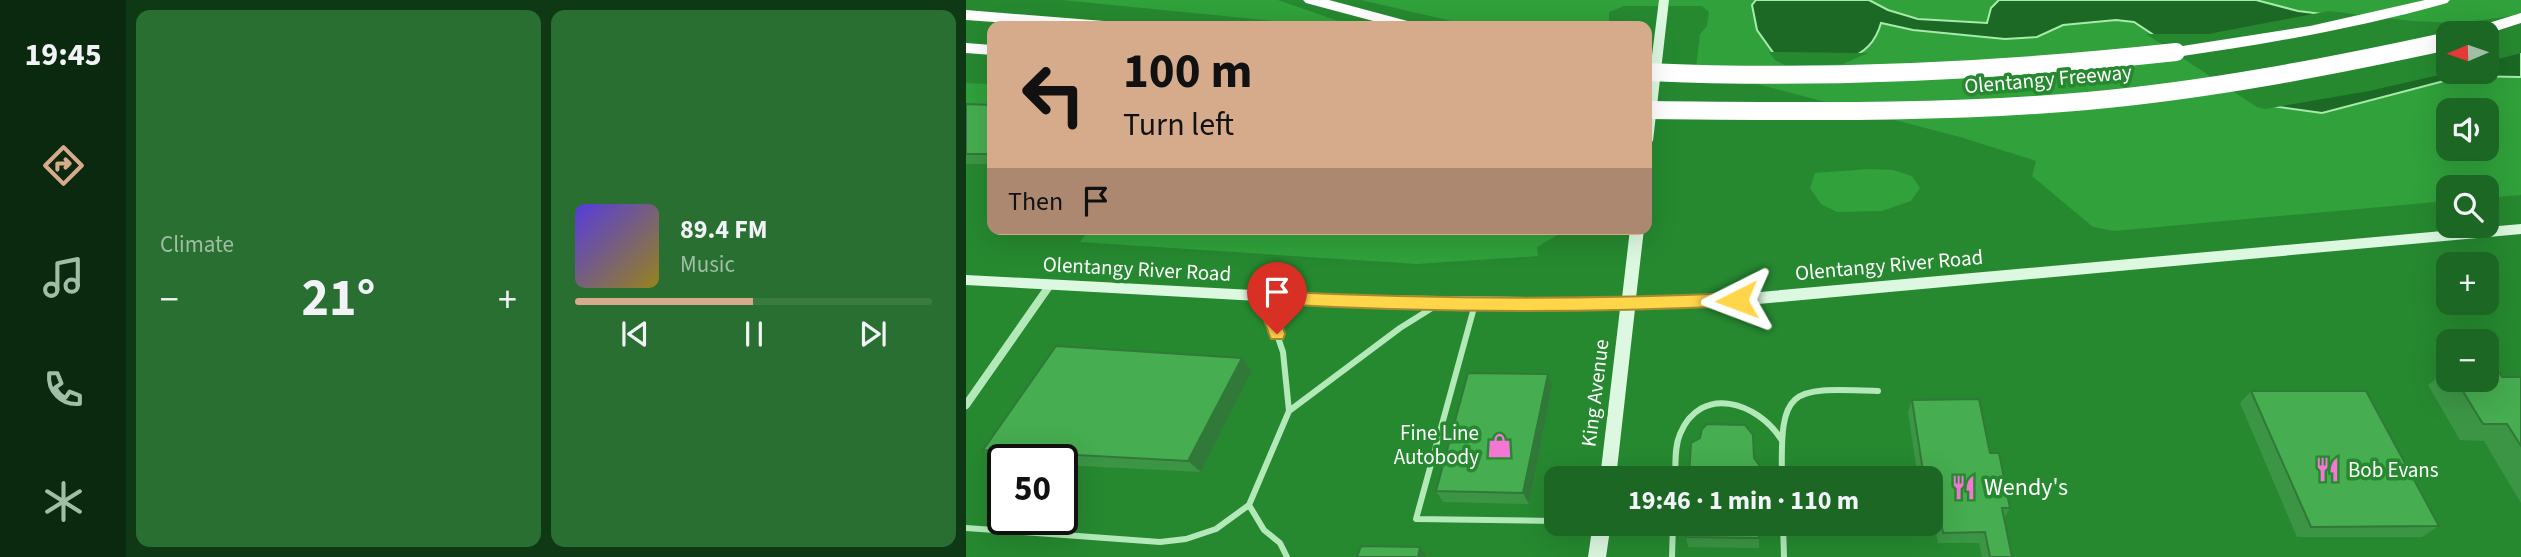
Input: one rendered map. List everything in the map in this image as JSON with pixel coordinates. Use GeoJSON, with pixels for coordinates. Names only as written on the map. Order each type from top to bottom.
{"type":"FeatureCollection","features":[{"type":"Feature","properties":{"kind":"highway","name":"Olentangy Freeway"},"geometry":{"type":"LineString","coordinates":[[1652,72],[1879,76],[2066,65],[2245,43],[2391,15],[2442,0]]}},
{"type":"Feature","properties":{"kind":"highway"},"geometry":{"type":"LineString","coordinates":[[1318,2],[1390,21]]}},
{"type":"Feature","properties":{"kind":"highway"},"geometry":{"type":"LineString","coordinates":[[966,15],[1041,21]]}},
{"type":"Feature","properties":{"kind":"highway"},"geometry":{"type":"LineString","coordinates":[[2499,25],[2521,18]]}},
{"type":"Feature","properties":{"kind":"highway","name":"Olentangy Freeway"},"geometry":{"type":"LineString","coordinates":[[1652,110],[1900,113],[2088,101],[2279,77],[2436,44]]}},
{"type":"Feature","properties":{"kind":"highway"},"geometry":{"type":"LineString","coordinates":[[966,48],[987,50]]}},
{"type":"Feature","properties":{"kind":"main road"},"geometry":{"type":"LineString","coordinates":[[1652,100],[1664,0]]}},
{"type":"Feature","properties":{"kind":"main road","name":"Olentangy River Road"},"geometry":{"type":"LineString","coordinates":[[966,281],[1264,297],[1475,304],[1628,305],[1737,300],[2521,229]]}},
{"type":"Feature","properties":{"kind":"main road","name":"King Avenue"},"geometry":{"type":"LineString","coordinates":[[1609,466],[1636,235]]}},
{"type":"Feature","properties":{"kind":"main road"},"geometry":{"type":"LineString","coordinates":[[1597,557],[1600,536]]}},
{"type":"Feature","properties":{"kind":"street"},"geometry":{"type":"LineString","coordinates":[[966,405],[1050,285]]}},
{"type":"Feature","properties":{"kind":"lane"},"geometry":{"type":"LineString","coordinates":[[966,528],[1160,542],[1216,529],[1249,505],[1289,411],[1283,352],[1264,297]]}},
{"type":"Feature","properties":{"kind":"lane"},"geometry":{"type":"LineString","coordinates":[[1289,411],[1400,328],[1440,303]]}},
{"type":"Feature","properties":{"kind":"lane"},"geometry":{"type":"LineString","coordinates":[[1475,304],[1416,519],[1544,521]]}},
{"type":"Feature","properties":{"kind":"lane"},"geometry":{"type":"LineString","coordinates":[[1782,466],[1783,416],[1791,402],[1805,392],[1878,391]]}},
{"type":"Feature","properties":{"kind":"lane"},"geometry":{"type":"LineString","coordinates":[[1675,466],[1676,449],[1682,431],[1696,413],[1707,405],[1744,406],[1760,412],[1773,422],[1781,439]]}},
{"type":"Feature","properties":{"kind":"lane"},"geometry":{"type":"LineString","coordinates":[[1249,505],[1264,530],[1279,543],[1287,557]]}},
{"type":"Feature","properties":{"kind":"lane"},"geometry":{"type":"LineString","coordinates":[[1672,557],[1673,536]]}},
{"type":"Feature","properties":{"kind":"lane"},"geometry":{"type":"LineString","coordinates":[[1783,536],[1784,557]]}},
{"type":"Feature","properties":{"kind":"shaded area"},"geometry":{"type":"Polygon","coordinates":[[[1062,0],[1278,0],[1338,21],[1274,21],[1062,0]]]}},
{"type":"Feature","properties":{"kind":"shaded area"},"geometry":{"type":"Polygon","coordinates":[[[1361,0],[1756,0],[1752,6],[1842,61],[1871,43],[1880,23],[2037,37],[2063,25],[2116,20],[2134,22],[2258,104],[2322,113],[2436,83],[2499,84],[2499,77],[2521,77],[2521,195],[2499,197],[2499,175],[2436,175],[2436,202],[2114,231],[2093,227],[2032,176],[2036,161],[1960,137],[1696,68],[1700,34],[1707,26],[1709,12],[1702,6],[1624,6],[1609,12],[1609,21],[1451,21],[1361,0]]]}},
{"type":"Feature","properties":{"kind":"shaded area"},"geometry":{"type":"Polygon","coordinates":[[[1756,0],[1869,0],[1888,10],[1918,19],[1987,23],[1991,8],[1999,0],[2256,0],[2298,11],[2436,26],[2436,83],[2322,113],[2258,104],[2134,22],[2116,20],[2063,25],[2037,37],[2005,39],[1913,30],[1881,23],[1874,39],[1864,50],[1852,57],[1824,61],[1777,58],[1757,30],[1752,5],[1756,0]]]}},
{"type":"Feature","properties":{"kind":"shaded area"},"geometry":{"type":"Polygon","coordinates":[[[1869,0],[1999,0],[1991,8],[1987,23],[1972,23],[1911,16],[1869,0]]]}},
{"type":"Feature","properties":{"kind":"shaded area"},"geometry":{"type":"Polygon","coordinates":[[[2256,0],[2521,0],[2521,18],[2499,21],[2436,21],[2436,26],[2382,23],[2304,11],[2256,0]]]}},
{"type":"Feature","properties":{"kind":"shaded area"},"geometry":{"type":"Polygon","coordinates":[[[2521,18],[2521,77],[2499,77],[2497,21],[2521,18]]]}},
{"type":"Feature","properties":{"kind":"shaded area"},"geometry":{"type":"Polygon","coordinates":[[[966,83],[987,84],[987,109],[966,108],[966,83]]]}},
{"type":"Feature","properties":{"kind":"shaded area"},"geometry":{"type":"Polygon","coordinates":[[[1893,170],[1912,176],[1920,188],[1911,201],[1882,211],[1837,212],[1821,204],[1810,188],[1815,173],[1893,170]]]}},
{"type":"Feature","properties":{"kind":"shaded area"},"geometry":{"type":"Polygon","coordinates":[[[1085,235],[1558,235],[1537,247],[1538,256],[1417,264],[1080,242],[1085,235]]]}},
{"type":"Feature","properties":{"kind":"pier"},"geometry":{"type":"Polygon","coordinates":[[[2329,11],[2436,22],[2436,76],[2369,91],[2265,109],[2257,107],[2146,34],[2208,34],[2329,11]]]}},
{"type":"Feature","properties":{"kind":"pier"},"geometry":{"type":"Polygon","coordinates":[[[2521,15],[2521,53],[2499,59],[2499,21],[2474,21],[2521,15]]]}},
{"type":"Feature","properties":{"kind":"pier"},"geometry":{"type":"Polygon","coordinates":[[[1769,52],[1868,53],[1843,64],[1788,67],[1775,60],[1769,52]]]}},
{"type":"Feature","properties":{"kind":"building"},"geometry":{"type":"Polygon","coordinates":[[[966,104],[987,105],[987,154],[966,154],[966,104]]]}},
{"type":"Feature","properties":{"kind":"building"},"geometry":{"type":"Polygon","coordinates":[[[1056,346],[1242,358],[1188,461],[1078,455],[1078,444],[987,444],[1056,346]]]}},
{"type":"Feature","properties":{"kind":"building"},"geometry":{"type":"Polygon","coordinates":[[[2499,372],[2502,377],[2521,377],[2521,446],[2507,424],[2483,424],[2463,392],[2499,392],[2499,372]]]}},
{"type":"Feature","properties":{"kind":"building","name":"Fine Line Autobody"},"geometry":{"type":"Polygon","coordinates":[[[1468,373],[1548,374],[1523,493],[1436,491],[1468,373]]]}},
{"type":"Feature","properties":{"kind":"building","name":"Bob Evans"},"geometry":{"type":"Polygon","coordinates":[[[2251,391],[2366,391],[2439,526],[2311,527],[2251,391]]]}},
{"type":"Feature","properties":{"kind":"building","name":"Wendy's"},"geometry":{"type":"Polygon","coordinates":[[[1979,399],[1990,453],[1999,453],[2010,508],[2002,508],[2012,557],[1990,557],[1985,532],[1943,533],[1943,466],[1922,466],[1912,400],[1979,399]]]}},
{"type":"Feature","properties":{"kind":"building"},"geometry":{"type":"Polygon","coordinates":[[[1707,424],[1745,425],[1753,435],[1754,458],[1759,466],[1690,466],[1691,443],[1700,438],[1702,429],[1707,424]]]}},
{"type":"Feature","properties":{"kind":"building"},"geometry":{"type":"Polygon","coordinates":[[[1759,536],[1759,538],[1686,537],[1759,536]]]}},
{"type":"Feature","properties":{"kind":"building"},"geometry":{"type":"Polygon","coordinates":[[[1361,546],[1420,547],[1418,557],[1357,557],[1361,546]]]}},
{"type":"Feature","properties":{"kind":"place","name":"Fine Line Autobody"},"geometry":{"type":"Point","coordinates":[1499,445]}},
{"type":"Feature","properties":{"kind":"place","name":"Bob Evans"},"geometry":{"type":"Point","coordinates":[2328,470]}},
{"type":"Feature","properties":{"kind":"place","name":"Wendy's"},"geometry":{"type":"Point","coordinates":[1964,487]}},
{"type":"Feature","properties":{"kind":"route"},"geometry":{"type":"LineString","coordinates":[[1277,334],[1264,297],[1364,303],[1607,305],[1737,300]]}}]}
